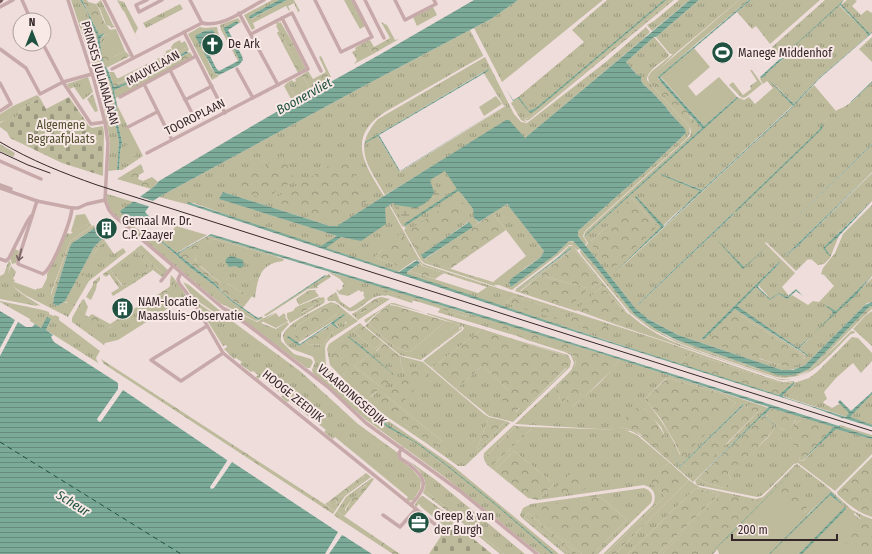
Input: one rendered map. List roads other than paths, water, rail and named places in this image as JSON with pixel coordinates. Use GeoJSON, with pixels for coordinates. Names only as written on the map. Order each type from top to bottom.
{"type":"FeatureCollection","features":[{"type":"Feature","properties":{"kind":"street"},"geometry":{"type":"LineString","coordinates":[[0,7],[13,0]]}},
{"type":"Feature","properties":{"kind":"street"},"geometry":{"type":"LineString","coordinates":[[22,0],[27,12]]}},
{"type":"Feature","properties":{"kind":"street","name":"PRINSES JULIANALAAN"},"geometry":{"type":"LineString","coordinates":[[68,0],[92,74],[105,122],[108,143],[105,200]]}},
{"type":"Feature","properties":{"kind":"street"},"geometry":{"type":"LineString","coordinates":[[104,0],[133,58]]}},
{"type":"Feature","properties":{"kind":"street"},"geometry":{"type":"LineString","coordinates":[[146,0],[136,6],[139,12],[162,0]]}},
{"type":"Feature","properties":{"kind":"street"},"geometry":{"type":"LineString","coordinates":[[190,0],[202,23]]}},
{"type":"Feature","properties":{"kind":"street"},"geometry":{"type":"LineString","coordinates":[[316,0],[341,52],[372,36],[353,0]]}},
{"type":"Feature","properties":{"kind":"street"},"geometry":{"type":"LineString","coordinates":[[365,0],[384,38]]}},
{"type":"Feature","properties":{"kind":"street"},"geometry":{"type":"LineString","coordinates":[[395,0],[405,20],[436,4],[434,0]]}},
{"type":"Feature","properties":{"kind":"street"},"geometry":{"type":"LineString","coordinates":[[112,69],[202,23],[207,24],[218,22],[240,13],[261,1]]}},
{"type":"Feature","properties":{"kind":"street"},"geometry":{"type":"LineString","coordinates":[[240,13],[278,85]]}},
{"type":"Feature","properties":{"kind":"street"},"geometry":{"type":"LineString","coordinates":[[251,34],[292,13],[321,71]]}},
{"type":"Feature","properties":{"kind":"street","name":"TOOROPLAAN"},"geometry":{"type":"LineString","coordinates":[[147,153],[308,69],[282,18]]}},
{"type":"Feature","properties":{"kind":"street"},"geometry":{"type":"LineString","coordinates":[[184,32],[225,113]]}},
{"type":"Feature","properties":{"kind":"street"},"geometry":{"type":"LineString","coordinates":[[0,49],[26,68],[40,94],[63,82],[92,74]]}},
{"type":"Feature","properties":{"kind":"street"},"geometry":{"type":"LineString","coordinates":[[47,52],[63,82],[91,124],[105,122]]}},
{"type":"Feature","properties":{"kind":"street","name":"MAUVELAAN"},"geometry":{"type":"LineString","coordinates":[[120,97],[196,56]]}},
{"type":"Feature","properties":{"kind":"street"},"geometry":{"type":"LineString","coordinates":[[237,69],[253,98]]}},
{"type":"Feature","properties":{"kind":"street"},"geometry":{"type":"LineString","coordinates":[[170,70],[191,111]]}},
{"type":"Feature","properties":{"kind":"street"},"geometry":{"type":"LineString","coordinates":[[0,83],[11,104],[0,111]]}},
{"type":"Feature","properties":{"kind":"street"},"geometry":{"type":"LineString","coordinates":[[144,84],[172,140]]}},
{"type":"Feature","properties":{"kind":"street"},"geometry":{"type":"LineString","coordinates":[[185,100],[212,86]]}},
{"type":"Feature","properties":{"kind":"street"},"geometry":{"type":"LineString","coordinates":[[128,127],[157,112]]}},
{"type":"Feature","properties":{"kind":"street"},"geometry":{"type":"LineString","coordinates":[[0,161],[41,179]]}},
{"type":"Feature","properties":{"kind":"street"},"geometry":{"type":"LineString","coordinates":[[0,186],[37,201],[72,208],[78,208],[87,204],[105,200]]}},
{"type":"Feature","properties":{"kind":"street"},"geometry":{"type":"LineString","coordinates":[[0,186],[36,198],[41,202]]}},
{"type":"Feature","properties":{"kind":"street","name":"VLAARDINGSEDIJK"},"geometry":{"type":"LineString","coordinates":[[105,200],[109,210],[116,219],[223,308],[248,325],[328,387],[366,423],[460,491],[537,554]]}},
{"type":"Feature","properties":{"kind":"street"},"geometry":{"type":"LineString","coordinates":[[37,201],[18,264],[43,274],[47,272],[68,227],[72,208]]}},
{"type":"Feature","properties":{"kind":"street"},"geometry":{"type":"LineString","coordinates":[[0,259],[6,261],[9,258],[27,222],[32,216]]}},
{"type":"Feature","properties":{"kind":"street"},"geometry":{"type":"LineString","coordinates":[[161,281],[173,266]]}},
{"type":"Feature","properties":{"kind":"street","name":"HOOGE ZEEDIJK"},"geometry":{"type":"LineString","coordinates":[[181,273],[178,280],[223,353],[442,530]]}},
{"type":"Feature","properties":{"kind":"street"},"geometry":{"type":"LineString","coordinates":[[182,285],[181,282],[185,276]]}},
{"type":"Feature","properties":{"kind":"street"},"geometry":{"type":"LineString","coordinates":[[207,326],[151,360],[181,381],[223,353]]}},
{"type":"Feature","properties":{"kind":"street"},"geometry":{"type":"LineString","coordinates":[[402,448],[399,455],[400,458],[403,459],[423,480],[423,489],[411,506]]}},
{"type":"Feature","properties":{"kind":"street"},"geometry":{"type":"LineString","coordinates":[[403,459],[406,451]]}},
{"type":"Feature","properties":{"kind":"street"},"geometry":{"type":"LineString","coordinates":[[382,515],[400,527],[416,509]]}},
{"type":"Feature","properties":{"kind":"water"},"geometry":{"type":"Polygon","coordinates":[[[80,0],[82,0],[99,35],[105,33],[100,39],[101,52],[104,65],[108,70],[114,87],[128,82],[187,51],[188,53],[114,90],[117,105],[116,116],[122,142],[119,170],[117,170],[119,141],[113,113],[115,103],[111,84],[100,61],[97,35],[93,29],[87,11],[80,0]]]}},
{"type":"Feature","properties":{"kind":"water"},"geometry":{"type":"Polygon","coordinates":[[[279,0],[287,0],[250,19],[249,16],[279,0]]]}},
{"type":"Feature","properties":{"kind":"water"},"geometry":{"type":"Polygon","coordinates":[[[474,0],[518,0],[491,19],[159,197],[153,201],[145,212],[150,217],[142,227],[131,219],[127,220],[120,211],[155,186],[159,181],[271,115],[474,0]]]}},
{"type":"Feature","properties":{"kind":"water"},"geometry":{"type":"Polygon","coordinates":[[[664,0],[666,0],[536,110],[531,113],[529,112],[518,98],[513,101],[505,87],[513,100],[519,97],[529,111],[536,108],[664,0]]]}},
{"type":"Feature","properties":{"kind":"water"},"geometry":{"type":"Polygon","coordinates":[[[690,0],[699,0],[626,62],[637,75],[641,76],[641,81],[644,85],[665,106],[685,129],[686,133],[644,173],[578,231],[578,236],[636,309],[648,319],[678,335],[782,370],[793,370],[805,365],[865,305],[872,302],[872,306],[869,307],[810,368],[787,376],[778,375],[677,340],[657,330],[635,315],[593,263],[573,241],[569,241],[555,255],[511,287],[509,283],[511,279],[541,257],[544,251],[507,204],[479,222],[474,218],[473,209],[458,191],[405,226],[404,224],[457,189],[445,171],[430,180],[434,192],[431,198],[424,204],[416,208],[396,205],[393,203],[385,208],[386,224],[361,241],[341,237],[326,248],[399,272],[417,260],[420,263],[407,272],[407,274],[605,340],[779,395],[794,382],[783,397],[846,417],[849,413],[838,402],[840,400],[851,411],[872,392],[872,394],[850,417],[872,425],[872,427],[843,418],[842,419],[809,406],[550,324],[187,204],[188,202],[321,246],[337,236],[219,199],[223,192],[330,226],[337,226],[506,120],[509,120],[525,138],[690,0]]]}},
{"type":"Feature","properties":{"kind":"water"},"geometry":{"type":"Polygon","coordinates":[[[749,0],[751,0],[660,77],[704,126],[737,97],[738,98],[585,236],[702,128],[658,77],[749,0]]]}},
{"type":"Feature","properties":{"kind":"water"},"geometry":{"type":"Polygon","coordinates":[[[844,0],[841,4],[870,34],[872,33],[819,79],[791,109],[613,274],[661,227],[635,197],[636,196],[664,226],[700,191],[661,174],[702,190],[793,106],[768,79],[794,104],[819,78],[868,36],[840,5],[789,51],[785,57],[766,74],[766,76],[760,77],[844,0]]]}},
{"type":"Feature","properties":{"kind":"water"},"geometry":{"type":"Polygon","coordinates":[[[237,21],[239,23],[228,30],[243,60],[239,65],[219,75],[215,73],[195,36],[204,31],[213,30],[215,33],[202,40],[219,71],[238,61],[239,59],[223,28],[237,21]]]}},
{"type":"Feature","properties":{"kind":"water"},"geometry":{"type":"Polygon","coordinates":[[[489,69],[488,71],[379,135],[400,171],[378,136],[365,142],[489,69]]]}},
{"type":"Feature","properties":{"kind":"water"},"geometry":{"type":"Polygon","coordinates":[[[507,104],[401,171],[400,171],[507,104]]]}},
{"type":"Feature","properties":{"kind":"water"},"geometry":{"type":"Polygon","coordinates":[[[823,123],[822,129],[736,212],[735,211],[819,130],[823,123]]]}},
{"type":"Feature","properties":{"kind":"water"},"geometry":{"type":"Polygon","coordinates":[[[872,144],[872,145],[769,244],[872,144]]]}},
{"type":"Feature","properties":{"kind":"water"},"geometry":{"type":"Polygon","coordinates":[[[872,172],[799,245],[783,258],[872,172]]]}},
{"type":"Feature","properties":{"kind":"water"},"geometry":{"type":"Polygon","coordinates":[[[872,201],[838,237],[825,248],[829,256],[823,248],[872,201]]]}},
{"type":"Feature","properties":{"kind":"water"},"geometry":{"type":"Polygon","coordinates":[[[733,213],[734,214],[638,305],[638,304],[733,213]]]}},
{"type":"Feature","properties":{"kind":"water"},"geometry":{"type":"Polygon","coordinates":[[[469,222],[473,227],[424,259],[421,255],[469,222]]]}},
{"type":"Feature","properties":{"kind":"water"},"geometry":{"type":"Polygon","coordinates":[[[95,228],[103,238],[94,247],[65,301],[58,306],[53,304],[72,243],[95,228]]]}},
{"type":"Feature","properties":{"kind":"water"},"geometry":{"type":"Polygon","coordinates":[[[150,232],[177,253],[211,234],[528,329],[839,426],[840,425],[840,427],[872,437],[872,439],[836,429],[802,461],[834,427],[771,408],[764,415],[779,431],[763,415],[694,482],[769,407],[593,351],[210,236],[179,253],[179,255],[217,285],[221,291],[233,301],[258,318],[262,317],[258,320],[231,301],[150,232]]]}},
{"type":"Feature","properties":{"kind":"water"},"geometry":{"type":"Polygon","coordinates":[[[716,239],[744,267],[768,246],[743,269],[716,239]]]}},
{"type":"Feature","properties":{"kind":"water"},"geometry":{"type":"Polygon","coordinates":[[[570,248],[571,249],[516,291],[570,248]]]}},
{"type":"Feature","properties":{"kind":"water"},"geometry":{"type":"Polygon","coordinates":[[[231,256],[243,260],[244,266],[240,268],[235,266],[229,267],[225,261],[231,256]]]}},
{"type":"Feature","properties":{"kind":"water"},"geometry":{"type":"Polygon","coordinates":[[[781,260],[758,287],[770,299],[779,293],[787,297],[796,289],[803,296],[796,291],[787,299],[779,294],[770,300],[756,287],[737,306],[798,348],[811,336],[799,349],[808,356],[735,309],[703,340],[702,338],[781,260]]]}},
{"type":"Feature","properties":{"kind":"water"},"geometry":{"type":"Polygon","coordinates":[[[325,275],[326,276],[265,315],[325,275]]]}},
{"type":"Feature","properties":{"kind":"water"},"geometry":{"type":"Polygon","coordinates":[[[872,276],[855,296],[814,333],[833,314],[832,311],[823,304],[836,311],[872,276]]]}},
{"type":"Feature","properties":{"kind":"water"},"geometry":{"type":"Polygon","coordinates":[[[0,311],[15,320],[0,348],[0,311]]]}},
{"type":"Feature","properties":{"kind":"water"},"geometry":{"type":"Polygon","coordinates":[[[344,314],[345,315],[334,323],[339,329],[331,324],[299,346],[287,337],[288,336],[300,344],[344,314]]]}},
{"type":"Feature","properties":{"kind":"water","name":"Scheur"},"geometry":{"type":"Polygon","coordinates":[[[47,317],[51,319],[46,330],[53,335],[51,337],[54,342],[118,383],[118,389],[97,419],[98,421],[100,422],[102,420],[123,390],[227,460],[210,487],[211,489],[214,488],[232,462],[338,532],[325,554],[0,554],[0,356],[18,322],[26,327],[32,327],[35,324],[41,328],[47,317]]]}},
{"type":"Feature","properties":{"kind":"water"},"geometry":{"type":"Polygon","coordinates":[[[348,337],[360,345],[398,378],[348,337]]]}},
{"type":"Feature","properties":{"kind":"water"},"geometry":{"type":"Polygon","coordinates":[[[324,369],[361,404],[389,426],[419,444],[447,465],[497,505],[554,554],[443,463],[416,443],[389,428],[361,407],[336,381],[323,371],[324,369]]]}},
{"type":"Feature","properties":{"kind":"water"},"geometry":{"type":"Polygon","coordinates":[[[743,404],[744,405],[680,467],[670,446],[680,466],[743,404]]]}},
{"type":"Feature","properties":{"kind":"water"},"geometry":{"type":"Polygon","coordinates":[[[797,467],[727,538],[710,554],[797,467]]]}},
{"type":"Feature","properties":{"kind":"water"},"geometry":{"type":"Polygon","coordinates":[[[831,492],[844,506],[830,495],[769,554],[831,492]]]}},
{"type":"Feature","properties":{"kind":"water"},"geometry":{"type":"Polygon","coordinates":[[[845,507],[846,509],[802,554],[799,554],[845,507]]]}},
{"type":"Feature","properties":{"kind":"water"},"geometry":{"type":"Polygon","coordinates":[[[342,535],[344,536],[372,554],[329,554],[342,535]]]}},
{"type":"Feature","properties":{"kind":"waterway"},"geometry":{"type":"LineString","coordinates":[[851,102],[872,82]]}},
{"type":"Feature","properties":{"kind":"tram line"},"geometry":{"type":"LineString","coordinates":[[0,142],[48,166],[97,185],[872,431]]}},
{"type":"Feature","properties":{"kind":"tram line"},"geometry":{"type":"LineString","coordinates":[[0,152],[50,173]]}},
{"type":"Feature","properties":{"kind":"place","name":"De Ark"},"geometry":{"type":"Point","coordinates":[213,44]}},
{"type":"Feature","properties":{"kind":"place","name":"Manege Middenhof"},"geometry":{"type":"Point","coordinates":[722,53]}},
{"type":"Feature","properties":{"kind":"place","name":"Gemaal Mr. Dr. C.P. Zaayer"},"geometry":{"type":"Point","coordinates":[107,228]}},
{"type":"Feature","properties":{"kind":"place","name":"NAM-locatie Maassluis-Observatie"},"geometry":{"type":"Point","coordinates":[123,309]}},
{"type":"Feature","properties":{"kind":"place","name":"Greep & van der Burgh"},"geometry":{"type":"Point","coordinates":[419,523]}},
{"type":"Feature","properties":{"kind":"water label","name":"Boonervliet"},"geometry":{"type":"Point","coordinates":[304,96]}},
{"type":"Feature","properties":{"kind":"park label","name":"Algemene Begraafplaats"},"geometry":{"type":"Point","coordinates":[61,132]}}]}
